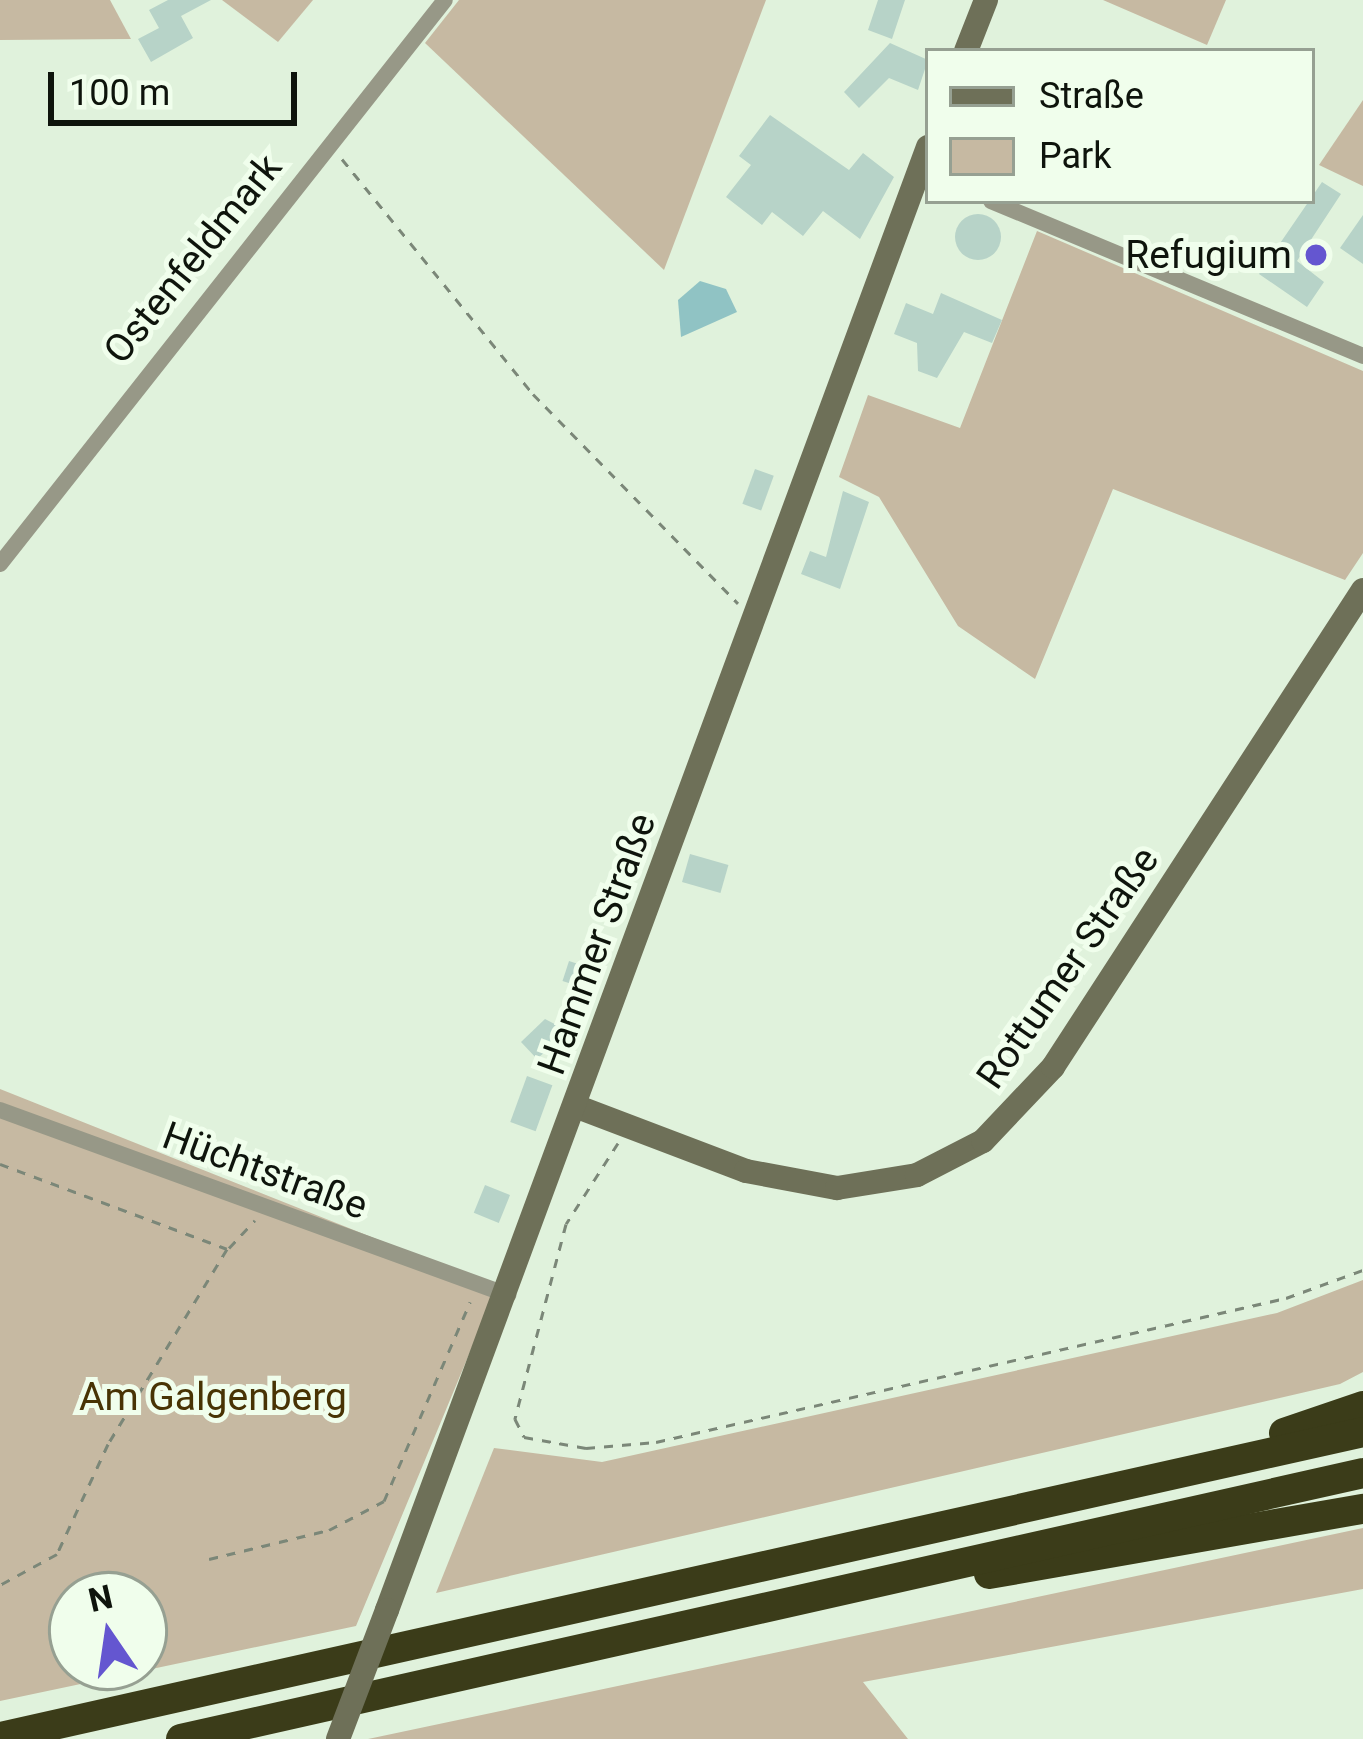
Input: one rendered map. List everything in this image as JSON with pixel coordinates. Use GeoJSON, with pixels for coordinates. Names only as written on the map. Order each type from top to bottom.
{"type":"FeatureCollection","features":[{"type":"Feature","properties":{"kind":"highway"},"geometry":{"type":"LineString","coordinates":[[1144,1481],[1363,1406]]}},
{"type":"Feature","properties":{"kind":"highway"},"geometry":{"type":"LineString","coordinates":[[0,1737],[1363,1432]]}},
{"type":"Feature","properties":{"kind":"highway"},"geometry":{"type":"LineString","coordinates":[[181,1739],[1363,1473]]}},
{"type":"Feature","properties":{"kind":"highway"},"geometry":{"type":"LineString","coordinates":[[893,1579],[1054,1566],[1363,1509]]}},
{"type":"Feature","properties":{"kind":"main road"},"geometry":{"type":"LineString","coordinates":[[967,48],[986,0]]}},
{"type":"Feature","properties":{"kind":"main road","name":"Hammer Straße"},"geometry":{"type":"LineString","coordinates":[[338,1739],[508,1295],[923,174]]}},
{"type":"Feature","properties":{"kind":"main road","name":"Rottumer Straße"},"geometry":{"type":"LineString","coordinates":[[575,1106],[746,1171],[837,1188],[917,1174],[983,1141],[1053,1066],[1363,590]]}},
{"type":"Feature","properties":{"kind":"street","name":"Ostenfeldmark"},"geometry":{"type":"LineString","coordinates":[[0,564],[445,0]]}},
{"type":"Feature","properties":{"kind":"street"},"geometry":{"type":"LineString","coordinates":[[998,204],[1363,356]]}},
{"type":"Feature","properties":{"kind":"street","name":"Hüchtstraße"},"geometry":{"type":"LineString","coordinates":[[0,1110],[508,1295]]}},
{"type":"Feature","properties":{"kind":"path"},"geometry":{"type":"LineString","coordinates":[[333,139],[366,195],[532,394],[757,621]]}},
{"type":"Feature","properties":{"kind":"path"},"geometry":{"type":"LineString","coordinates":[[626,1125],[566,1224],[515,1419],[524,1437],[586,1448],[656,1442],[1286,1298],[1363,1270]]}},
{"type":"Feature","properties":{"kind":"path"},"geometry":{"type":"LineString","coordinates":[[0,1165],[227,1249]]}},
{"type":"Feature","properties":{"kind":"path"},"geometry":{"type":"LineString","coordinates":[[0,1585],[57,1554],[165,1342],[227,1249],[268,1207]]}},
{"type":"Feature","properties":{"kind":"path"},"geometry":{"type":"LineString","coordinates":[[208,1559],[329,1530],[384,1501],[478,1284]]}},
{"type":"Feature","properties":{"kind":"green space"},"geometry":{"type":"Polygon","coordinates":[[[0,0],[110,0],[131,39],[0,40],[0,0]]]}},
{"type":"Feature","properties":{"kind":"green space"},"geometry":{"type":"Polygon","coordinates":[[[222,0],[313,0],[278,42],[222,0]]]}},
{"type":"Feature","properties":{"kind":"green space"},"geometry":{"type":"Polygon","coordinates":[[[459,0],[766,0],[664,270],[425,43],[459,0]]]}},
{"type":"Feature","properties":{"kind":"green space"},"geometry":{"type":"Polygon","coordinates":[[[1103,0],[1226,0],[1207,45],[1103,0]]]}},
{"type":"Feature","properties":{"kind":"green space"},"geometry":{"type":"Polygon","coordinates":[[[1363,100],[1363,186],[1319,165],[1363,100]]]}},
{"type":"Feature","properties":{"kind":"green space"},"geometry":{"type":"Polygon","coordinates":[[[1037,231],[1363,371],[1363,553],[1345,580],[1113,489],[1035,679],[958,626],[879,497],[839,477],[868,395],[960,428],[1037,231]]]}},
{"type":"Feature","properties":{"kind":"green space","name":"Am Galgenberg"},"geometry":{"type":"Polygon","coordinates":[[[0,1089],[497,1287],[356,1626],[168,1666],[168,1571],[48,1571],[48,1691],[0,1701],[0,1089]]]}},
{"type":"Feature","properties":{"kind":"green space"},"geometry":{"type":"Polygon","coordinates":[[[1363,1280],[1363,1372],[1340,1384],[436,1593],[494,1448],[602,1462],[1277,1313],[1363,1280]]]}},
{"type":"Feature","properties":{"kind":"green space"},"geometry":{"type":"Polygon","coordinates":[[[1363,1528],[1363,1589],[863,1682],[908,1739],[368,1739],[1363,1528]]]}},
{"type":"Feature","properties":{"kind":"water"},"geometry":{"type":"Polygon","coordinates":[[[700,281],[726,289],[737,312],[681,337],[678,300],[700,281]]]}},
{"type":"Feature","properties":{"kind":"building"},"geometry":{"type":"Polygon","coordinates":[[[168,0],[211,0],[181,16],[193,38],[151,62],[138,39],[159,28],[149,10],[168,0]]]}},
{"type":"Feature","properties":{"kind":"building"},"geometry":{"type":"Polygon","coordinates":[[[878,0],[905,0],[892,39],[868,30],[878,0]]]}},
{"type":"Feature","properties":{"kind":"building"},"geometry":{"type":"Polygon","coordinates":[[[890,43],[925,59],[918,90],[889,78],[859,108],[844,92],[890,43]]]}},
{"type":"Feature","properties":{"kind":"building"},"geometry":{"type":"Polygon","coordinates":[[[770,115],[849,170],[863,153],[894,177],[860,239],[823,211],[803,236],[772,212],[762,225],[726,197],[751,165],[739,156],[770,115]]]}},
{"type":"Feature","properties":{"kind":"building"},"geometry":{"type":"Polygon","coordinates":[[[1322,182],[1341,194],[1297,261],[1324,282],[1307,307],[1259,274],[1307,204],[1315,204],[1322,182]]]}},
{"type":"Feature","properties":{"kind":"building"},"geometry":{"type":"Polygon","coordinates":[[[978,214],[994,221],[1001,237],[994,253],[978,260],[962,253],[955,237],[962,221],[978,214]]]}},
{"type":"Feature","properties":{"kind":"building"},"geometry":{"type":"Polygon","coordinates":[[[1363,215],[1363,264],[1340,248],[1363,215]]]}},
{"type":"Feature","properties":{"kind":"building"},"geometry":{"type":"Polygon","coordinates":[[[941,293],[1002,320],[992,343],[964,332],[937,378],[918,371],[917,343],[894,334],[906,303],[933,314],[941,293]]]}},
{"type":"Feature","properties":{"kind":"building"},"geometry":{"type":"Polygon","coordinates":[[[755,469],[774,476],[761,511],[742,504],[755,469]]]}},
{"type":"Feature","properties":{"kind":"building"},"geometry":{"type":"Polygon","coordinates":[[[843,491],[869,502],[840,589],[801,574],[810,551],[826,557],[843,491]]]}},
{"type":"Feature","properties":{"kind":"building"},"geometry":{"type":"Polygon","coordinates":[[[690,854],[728,865],[720,893],[682,882],[690,854]]]}},
{"type":"Feature","properties":{"kind":"building"},"geometry":{"type":"Polygon","coordinates":[[[569,961],[596,970],[589,990],[563,981],[569,961]]]}},
{"type":"Feature","properties":{"kind":"building"},"geometry":{"type":"Polygon","coordinates":[[[545,1019],[568,1031],[537,1059],[521,1042],[545,1019]]]}},
{"type":"Feature","properties":{"kind":"building"},"geometry":{"type":"Polygon","coordinates":[[[527,1076],[552,1085],[536,1131],[510,1122],[527,1076]]]}},
{"type":"Feature","properties":{"kind":"building"},"geometry":{"type":"Polygon","coordinates":[[[485,1185],[510,1195],[499,1223],[474,1213],[485,1185]]]}},
{"type":"Feature","properties":{"kind":"place","name":"Refugium"},"geometry":{"type":"Point","coordinates":[1316,255]}}]}
